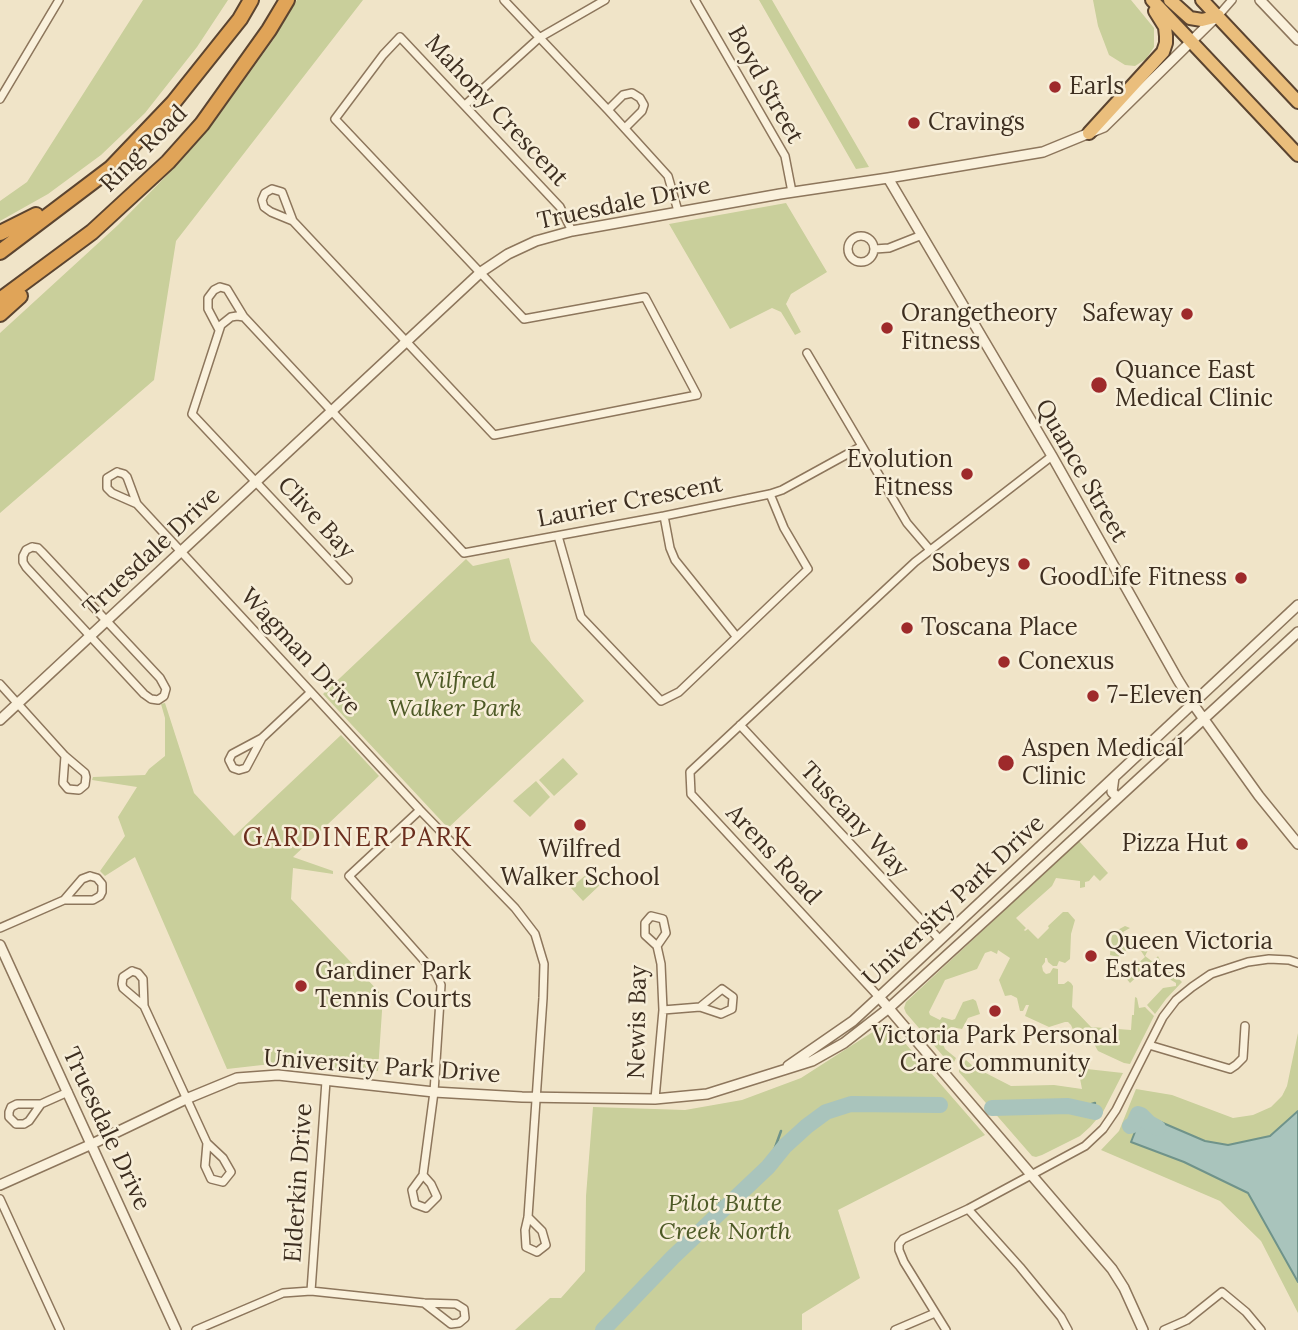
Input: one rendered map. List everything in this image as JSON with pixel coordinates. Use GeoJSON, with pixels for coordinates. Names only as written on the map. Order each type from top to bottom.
{"type":"FeatureCollection","features":[{"type":"Feature","properties":{"kind":"highway","name":"Ring Road"},"geometry":{"type":"LineString","coordinates":[[0,252],[111,168],[173,103],[240,19],[251,0]]}},
{"type":"Feature","properties":{"kind":"highway","name":"Ring Road"},"geometry":{"type":"LineString","coordinates":[[0,300],[92,232],[168,162],[202,124],[269,30],[287,0]]}},
{"type":"Feature","properties":{"kind":"highway"},"geometry":{"type":"LineString","coordinates":[[1089,132],[1163,52],[1166,43],[1165,27],[1146,0]]}},
{"type":"Feature","properties":{"kind":"highway"},"geometry":{"type":"LineString","coordinates":[[1152,0],[1298,155]]}},
{"type":"Feature","properties":{"kind":"highway"},"geometry":{"type":"LineString","coordinates":[[1170,0],[1190,18],[1202,20],[1217,16]]}},
{"type":"Feature","properties":{"kind":"highway"},"geometry":{"type":"LineString","coordinates":[[1202,0],[1298,102]]}},
{"type":"Feature","properties":{"kind":"highway"},"geometry":{"type":"LineString","coordinates":[[0,233],[25,222],[111,168]]}},
{"type":"Feature","properties":{"kind":"highway"},"geometry":{"type":"LineString","coordinates":[[0,314],[92,232]]}},
{"type":"Feature","properties":{"kind":"street"},"geometry":{"type":"LineString","coordinates":[[0,99],[59,0]]}},
{"type":"Feature","properties":{"kind":"street"},"geometry":{"type":"LineString","coordinates":[[504,0],[668,176],[678,211]]}},
{"type":"Feature","properties":{"kind":"street"},"geometry":{"type":"LineString","coordinates":[[465,105],[540,38],[605,0]]}},
{"type":"Feature","properties":{"kind":"street","name":"Boyd Street"},"geometry":{"type":"LineString","coordinates":[[695,0],[785,156],[792,192]]}},
{"type":"Feature","properties":{"kind":"street"},"geometry":{"type":"LineString","coordinates":[[1217,16],[1231,0]]}},
{"type":"Feature","properties":{"kind":"street"},"geometry":{"type":"LineString","coordinates":[[1260,0],[1298,40]]}},
{"type":"Feature","properties":{"kind":"street","name":"Truesdale Drive"},"geometry":{"type":"LineString","coordinates":[[0,720],[481,272],[508,254],[536,241],[572,231],[678,211],[1043,152],[1104,127],[1217,16]]}},
{"type":"Feature","properties":{"kind":"street","name":"Mahony Crescent"},"geometry":{"type":"LineString","coordinates":[[481,272],[335,119],[383,55],[400,37],[559,208],[572,231]]}},
{"type":"Feature","properties":{"kind":"street"},"geometry":{"type":"LineString","coordinates":[[608,110],[623,95],[632,93],[640,98],[642,111],[625,128]]}},
{"type":"Feature","properties":{"kind":"street","name":"Quance Street"},"geometry":{"type":"LineString","coordinates":[[888,178],[1052,456],[1144,623],[1193,704],[1298,844]]}},
{"type":"Feature","properties":{"kind":"street"},"geometry":{"type":"LineString","coordinates":[[293,221],[264,208],[262,200],[265,193],[275,189],[282,192],[293,221],[494,435],[697,395],[645,297],[524,319],[481,272]]}},
{"type":"Feature","properties":{"kind":"street"},"geometry":{"type":"LineString","coordinates":[[874,249],[889,248],[922,234]]}},
{"type":"Feature","properties":{"kind":"street"},"geometry":{"type":"LineString","coordinates":[[219,330],[208,309],[208,298],[220,287],[227,289],[244,317],[331,412]]}},
{"type":"Feature","properties":{"kind":"street"},"geometry":{"type":"LineString","coordinates":[[219,330],[231,317],[244,317]]}},
{"type":"Feature","properties":{"kind":"street","name":"Clive Bay"},"geometry":{"type":"LineString","coordinates":[[219,330],[192,414],[348,580]]}},
{"type":"Feature","properties":{"kind":"street"},"geometry":{"type":"LineString","coordinates":[[807,353],[906,523],[930,550]]}},
{"type":"Feature","properties":{"kind":"street","name":"Laurier Crescent"},"geometry":{"type":"LineString","coordinates":[[331,412],[464,553],[769,494],[782,490],[862,446]]}},
{"type":"Feature","properties":{"kind":"street","name":"Arens Road"},"geometry":{"type":"LineString","coordinates":[[1052,456],[930,550],[872,601],[690,772],[691,794],[889,1008],[1112,1269],[1143,1330]]}},
{"type":"Feature","properties":{"kind":"street"},"geometry":{"type":"LineString","coordinates":[[117,472],[127,477],[137,505],[109,491],[106,481],[110,475],[117,472]]}},
{"type":"Feature","properties":{"kind":"street"},"geometry":{"type":"LineString","coordinates":[[558,536],[581,617],[661,701],[679,692],[808,569],[784,528],[769,494]]}},
{"type":"Feature","properties":{"kind":"street","name":"Wagman Drive"},"geometry":{"type":"LineString","coordinates":[[137,505],[420,810],[515,908],[535,934],[544,964],[537,1098],[525,1230],[526,1247],[537,1252],[546,1245],[542,1231],[528,1217]]}},
{"type":"Feature","properties":{"kind":"street"},"geometry":{"type":"LineString","coordinates":[[664,516],[675,560],[736,636]]}},
{"type":"Feature","properties":{"kind":"street"},"geometry":{"type":"LineString","coordinates":[[32,547],[42,552],[160,678],[166,689],[164,696],[151,699],[144,694],[90,635],[26,567],[23,556],[26,550],[32,547]]}},
{"type":"Feature","properties":{"kind":"street","name":"University Park Drive"},"geometry":{"type":"LineString","coordinates":[[781,1071],[853,1021],[1298,605]]}},
{"type":"Feature","properties":{"kind":"street","name":"University Park Drive"},"geometry":{"type":"LineString","coordinates":[[0,1185],[237,1078],[278,1075],[434,1092],[537,1098],[655,1099],[707,1094],[812,1061],[844,1043],[889,1008],[1298,632]]}},
{"type":"Feature","properties":{"kind":"street"},"geometry":{"type":"LineString","coordinates":[[0,684],[65,756],[85,773],[85,785],[79,790],[68,789],[64,783],[65,756]]}},
{"type":"Feature","properties":{"kind":"street"},"geometry":{"type":"LineString","coordinates":[[262,738],[246,768],[233,768],[229,763],[232,754],[262,738],[310,692]]}},
{"type":"Feature","properties":{"kind":"street","name":"Tuscany Way"},"geometry":{"type":"LineString","coordinates":[[740,725],[940,940]]}},
{"type":"Feature","properties":{"kind":"street"},"geometry":{"type":"LineString","coordinates":[[1114,777],[1112,792],[1118,798]]}},
{"type":"Feature","properties":{"kind":"street"},"geometry":{"type":"LineString","coordinates":[[420,810],[349,876],[436,974],[441,985],[434,1092],[423,1175]]}},
{"type":"Feature","properties":{"kind":"street"},"geometry":{"type":"LineString","coordinates":[[0,928],[64,900],[86,877],[97,878],[102,884],[102,892],[97,899],[64,900]]}},
{"type":"Feature","properties":{"kind":"street","name":"Truesdale Drive"},"geometry":{"type":"LineString","coordinates":[[0,945],[176,1330]]}},
{"type":"Feature","properties":{"kind":"street","name":"Newis Bay"},"geometry":{"type":"LineString","coordinates":[[655,1099],[663,1010],[662,964],[657,946]]}},
{"type":"Feature","properties":{"kind":"street"},"geometry":{"type":"LineString","coordinates":[[946,1330],[904,1262],[899,1250],[902,1239],[968,1209],[1085,1146],[1103,1129],[1116,1110],[1163,1017],[1176,1000],[1211,974],[1248,962],[1269,959],[1298,963]]}},
{"type":"Feature","properties":{"kind":"street"},"geometry":{"type":"LineString","coordinates":[[144,1006],[123,988],[123,977],[128,972],[135,972],[143,979],[144,1006],[186,1099],[207,1143],[223,1158],[231,1172],[223,1182],[211,1179],[205,1166],[207,1143]]}},
{"type":"Feature","properties":{"kind":"street"},"geometry":{"type":"LineString","coordinates":[[663,1010],[700,1007]]}},
{"type":"Feature","properties":{"kind":"street"},"geometry":{"type":"LineString","coordinates":[[1149,1045],[1230,1069],[1243,1058],[1245,1026]]}},
{"type":"Feature","properties":{"kind":"street","name":"Elderkin Drive"},"geometry":{"type":"LineString","coordinates":[[196,1330],[283,1293],[311,1291],[326,1082]]}},
{"type":"Feature","properties":{"kind":"street"},"geometry":{"type":"LineString","coordinates":[[41,1104],[68,1092]]}},
{"type":"Feature","properties":{"kind":"street"},"geometry":{"type":"LineString","coordinates":[[0,1199],[60,1330]]}},
{"type":"Feature","properties":{"kind":"street"},"geometry":{"type":"LineString","coordinates":[[968,1209],[1028,1277],[1061,1317],[1068,1330]]}},
{"type":"Feature","properties":{"kind":"street"},"geometry":{"type":"LineString","coordinates":[[311,1291],[456,1304],[464,1309],[465,1318],[460,1323],[451,1324],[424,1303]]}},
{"type":"Feature","properties":{"kind":"street"},"geometry":{"type":"LineString","coordinates":[[1164,1330],[1187,1320],[1222,1292],[1246,1312],[1261,1330]]}},
{"type":"Feature","properties":{"kind":"street"},"geometry":{"type":"LineString","coordinates":[[895,1330],[935,1313]]}},
{"type":"Feature","properties":{"kind":"green space"},"geometry":{"type":"Polygon","coordinates":[[[143,0],[228,0],[197,47],[145,113],[101,155],[48,194],[0,221],[0,201],[27,182],[143,0]]]}},
{"type":"Feature","properties":{"kind":"green space"},"geometry":{"type":"Polygon","coordinates":[[[297,0],[363,0],[176,241],[154,380],[0,513],[0,333],[118,225],[179,163],[212,125],[273,40],[297,0]]]}},
{"type":"Feature","properties":{"kind":"green space"},"geometry":{"type":"Polygon","coordinates":[[[759,0],[772,0],[869,167],[856,169],[759,0]]]}},
{"type":"Feature","properties":{"kind":"green space"},"geometry":{"type":"Polygon","coordinates":[[[1093,0],[1131,0],[1154,28],[1154,47],[1146,59],[1135,66],[1125,65],[1109,55],[1098,26],[1093,0]]]}},
{"type":"Feature","properties":{"kind":"green space"},"geometry":{"type":"Polygon","coordinates":[[[786,203],[827,272],[791,294],[786,304],[801,332],[795,335],[781,312],[772,308],[730,329],[669,224],[786,203]]]}},
{"type":"Feature","properties":{"kind":"green space","name":"Wilfred Walker Park"},"geometry":{"type":"Polygon","coordinates":[[[509,558],[531,641],[584,701],[448,828],[323,694],[466,559],[473,566],[509,558]]]}},
{"type":"Feature","properties":{"kind":"green space","name":"GARDINER PARK"},"geometry":{"type":"Polygon","coordinates":[[[165,703],[194,793],[234,836],[341,735],[379,776],[293,857],[333,871],[333,874],[293,868],[291,899],[383,996],[378,1071],[271,1064],[227,1069],[135,857],[105,876],[100,871],[125,836],[118,817],[137,787],[92,780],[93,777],[145,775],[165,756],[165,718],[161,704],[165,703]]]}},
{"type":"Feature","properties":{"kind":"green space"},"geometry":{"type":"Polygon","coordinates":[[[563,758],[578,774],[554,796],[539,780],[563,758]]]}},
{"type":"Feature","properties":{"kind":"green space"},"geometry":{"type":"Polygon","coordinates":[[[536,781],[550,797],[530,817],[513,801],[536,781]]]}},
{"type":"Feature","properties":{"kind":"green space"},"geometry":{"type":"Polygon","coordinates":[[[1079,841],[1108,873],[1100,881],[1094,875],[1085,882],[1085,887],[1080,888],[1080,881],[1056,878],[1052,886],[1016,918],[1026,928],[1025,931],[1028,929],[1038,939],[1063,912],[1068,912],[1075,920],[1071,934],[1070,959],[1065,963],[1059,961],[1057,966],[1053,966],[1045,958],[1042,966],[1046,974],[1053,968],[1058,969],[1058,984],[1068,981],[1071,983],[1072,1007],[1091,1027],[1131,1030],[1135,997],[1139,1008],[1145,1007],[1154,1016],[1130,1064],[1098,1051],[1093,1042],[1082,1044],[1078,1032],[1074,1032],[1068,1022],[1049,1027],[1025,1016],[1029,1005],[1020,1011],[1017,998],[1005,996],[999,980],[1010,958],[998,950],[997,954],[991,951],[985,953],[977,969],[945,980],[929,1012],[940,1020],[942,1017],[952,1020],[963,1002],[973,999],[976,1001],[980,1014],[968,1018],[962,1029],[951,1027],[943,1037],[945,1049],[956,1058],[950,1064],[906,1013],[906,1002],[1079,841]]]}},
{"type":"Feature","properties":{"kind":"green space"},"geometry":{"type":"Polygon","coordinates":[[[589,872],[601,884],[583,901],[571,888],[589,872]]]}},
{"type":"Feature","properties":{"kind":"green space"},"geometry":{"type":"Polygon","coordinates":[[[1125,926],[1130,928],[1123,932],[1127,941],[1135,937],[1135,943],[1118,957],[1110,955],[1112,933],[1125,926]]]}},
{"type":"Feature","properties":{"kind":"green space"},"geometry":{"type":"Polygon","coordinates":[[[1148,950],[1145,956],[1153,962],[1130,983],[1125,977],[1130,976],[1131,967],[1145,957],[1141,951],[1148,950]]]}},
{"type":"Feature","properties":{"kind":"green space"},"geometry":{"type":"Polygon","coordinates":[[[1158,956],[1159,966],[1153,962],[1158,956]]]}},
{"type":"Feature","properties":{"kind":"green space"},"geometry":{"type":"Polygon","coordinates":[[[1172,972],[1182,982],[1155,1014],[1147,1005],[1163,988],[1176,986],[1166,974],[1172,972]]]}},
{"type":"Feature","properties":{"kind":"green space","name":"Pilot Butte Creek North"},"geometry":{"type":"Polygon","coordinates":[[[882,1026],[891,1027],[985,1135],[838,1210],[860,1278],[802,1314],[802,1330],[515,1330],[550,1298],[561,1298],[585,1271],[586,1196],[593,1107],[685,1110],[742,1100],[801,1078],[882,1026]]]}},
{"type":"Feature","properties":{"kind":"green space"},"geometry":{"type":"Polygon","coordinates":[[[1298,1033],[1298,1111],[1270,1136],[1228,1145],[1205,1141],[1142,1114],[1131,1142],[1184,1162],[1248,1193],[1298,1282],[1298,1313],[1261,1241],[1220,1201],[1101,1150],[1119,1131],[1136,1089],[1172,1095],[1233,1118],[1253,1115],[1271,1107],[1287,1086],[1298,1033]]]}},
{"type":"Feature","properties":{"kind":"green space"},"geometry":{"type":"Polygon","coordinates":[[[966,1060],[1011,1086],[1054,1085],[1082,1089],[1078,1068],[1123,1073],[1103,1112],[1090,1127],[1080,1136],[1036,1157],[1032,1156],[959,1072],[966,1060]]]}},
{"type":"Feature","properties":{"kind":"water"},"geometry":{"type":"Polygon","coordinates":[[[1298,1111],[1298,1282],[1248,1193],[1184,1162],[1131,1142],[1142,1114],[1205,1141],[1228,1145],[1270,1136],[1298,1111]]]}},
{"type":"Feature","properties":{"kind":"waterway"},"geometry":{"type":"LineString","coordinates":[[1079,1108],[1095,1103]]}},
{"type":"Feature","properties":{"kind":"waterway"},"geometry":{"type":"LineString","coordinates":[[603,1330],[673,1257],[768,1167],[785,1146],[826,1112],[851,1104],[940,1105]]}},
{"type":"Feature","properties":{"kind":"waterway"},"geometry":{"type":"LineString","coordinates":[[992,1108],[1068,1106],[1095,1112]]}},
{"type":"Feature","properties":{"kind":"waterway"},"geometry":{"type":"LineString","coordinates":[[1130,1126],[1138,1114],[1158,1128]]}},
{"type":"Feature","properties":{"kind":"waterway"},"geometry":{"type":"LineString","coordinates":[[768,1167],[781,1131]]}},
{"type":"Feature","properties":{"kind":"waterway"},"geometry":{"type":"LineString","coordinates":[[718,1215],[719,1199]]}},
{"type":"Feature","properties":{"kind":"waterway"},"geometry":{"type":"LineString","coordinates":[[703,1229],[709,1229]]}},
{"type":"Feature","properties":{"kind":"place","name":"Earls"},"geometry":{"type":"Point","coordinates":[1055,87]}},
{"type":"Feature","properties":{"kind":"place","name":"Cravings"},"geometry":{"type":"Point","coordinates":[914,123]}},
{"type":"Feature","properties":{"kind":"place","name":"Safeway"},"geometry":{"type":"Point","coordinates":[1187,314]}},
{"type":"Feature","properties":{"kind":"place","name":"Orangetheory Fitness"},"geometry":{"type":"Point","coordinates":[887,328]}},
{"type":"Feature","properties":{"kind":"place","name":"Quance East Medical Clinic"},"geometry":{"type":"Point","coordinates":[1099,385]}},
{"type":"Feature","properties":{"kind":"place","name":"Evolution Fitness"},"geometry":{"type":"Point","coordinates":[967,474]}},
{"type":"Feature","properties":{"kind":"place","name":"Sobeys"},"geometry":{"type":"Point","coordinates":[1024,564]}},
{"type":"Feature","properties":{"kind":"place","name":"GoodLife Fitness"},"geometry":{"type":"Point","coordinates":[1241,578]}},
{"type":"Feature","properties":{"kind":"place","name":"Toscana Place"},"geometry":{"type":"Point","coordinates":[907,628]}},
{"type":"Feature","properties":{"kind":"place","name":"Conexus"},"geometry":{"type":"Point","coordinates":[1004,662]}},
{"type":"Feature","properties":{"kind":"place","name":"7-Eleven"},"geometry":{"type":"Point","coordinates":[1093,696]}},
{"type":"Feature","properties":{"kind":"place","name":"Aspen Medical Clinic"},"geometry":{"type":"Point","coordinates":[1006,763]}},
{"type":"Feature","properties":{"kind":"place","name":"Wilfred Walker School"},"geometry":{"type":"Point","coordinates":[580,825]}},
{"type":"Feature","properties":{"kind":"place","name":"Pizza Hut"},"geometry":{"type":"Point","coordinates":[1242,844]}},
{"type":"Feature","properties":{"kind":"place","name":"Queen Victoria Estates"},"geometry":{"type":"Point","coordinates":[1091,956]}},
{"type":"Feature","properties":{"kind":"place","name":"Gardiner Park Tennis Courts"},"geometry":{"type":"Point","coordinates":[301,986]}},
{"type":"Feature","properties":{"kind":"place","name":"Victoria Park Personal Care Community"},"geometry":{"type":"Point","coordinates":[995,1011]}},
{"type":"Feature","properties":{"kind":"district","name":"GARDINER PARK"},"geometry":{"type":"Point","coordinates":[358,839]}}]}
